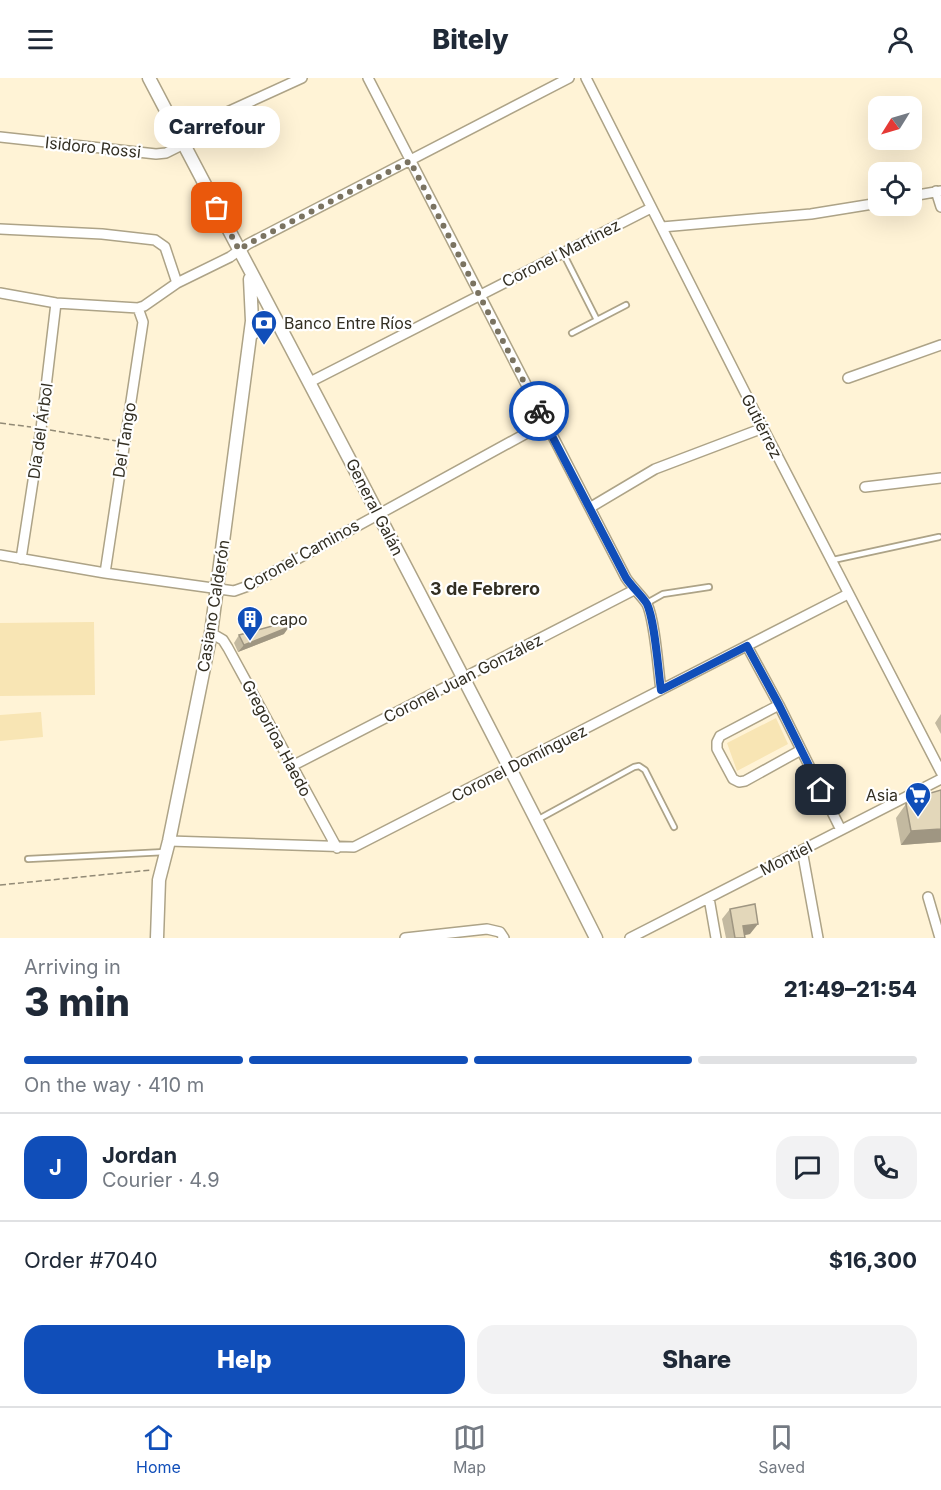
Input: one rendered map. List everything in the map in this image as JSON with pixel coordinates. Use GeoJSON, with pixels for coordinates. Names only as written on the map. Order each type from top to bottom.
{"type":"FeatureCollection","features":[{"type":"Feature","properties":{"kind":"street","name":"General Galán"},"geometry":{"type":"LineString","coordinates":[[149,78],[249,271],[310,382],[596,938]]}},
{"type":"Feature","properties":{"kind":"street","name":"Isidoro Rossi"},"geometry":{"type":"LineString","coordinates":[[0,137],[156,154],[166,153],[181,139],[302,78]]}},
{"type":"Feature","properties":{"kind":"street"},"geometry":{"type":"LineString","coordinates":[[368,78],[545,423],[634,590],[646,603],[651,616],[661,690]]}},
{"type":"Feature","properties":{"kind":"street"},"geometry":{"type":"LineString","coordinates":[[0,293],[56,303],[138,308],[177,283],[230,258],[248,244],[569,78]]}},
{"type":"Feature","properties":{"kind":"street","name":"Gutiérrez"},"geometry":{"type":"LineString","coordinates":[[586,78],[831,561],[941,772]]}},
{"type":"Feature","properties":{"kind":"street"},"geometry":{"type":"LineString","coordinates":[[922,194],[938,191],[941,207]]}},
{"type":"Feature","properties":{"kind":"street"},"geometry":{"type":"LineString","coordinates":[[662,228],[811,214],[868,205]]}},
{"type":"Feature","properties":{"kind":"street","name":"Coronel Martínez"},"geometry":{"type":"LineString","coordinates":[[310,382],[651,208]]}},
{"type":"Feature","properties":{"kind":"street"},"geometry":{"type":"LineString","coordinates":[[0,229],[102,234],[155,240],[165,247],[177,283]]}},
{"type":"Feature","properties":{"kind":"street","name":"Casiano Calderón"},"geometry":{"type":"LineString","coordinates":[[157,938],[161,869],[211,633],[250,336],[253,301],[249,271]]}},
{"type":"Feature","properties":{"kind":"street","name":"Día del Árbol"},"geometry":{"type":"LineString","coordinates":[[21,559],[41,429],[56,303]]}},
{"type":"Feature","properties":{"kind":"street","name":"Del Tango"},"geometry":{"type":"LineString","coordinates":[[105,573],[123,442],[143,322],[138,308]]}},
{"type":"Feature","properties":{"kind":"street"},"geometry":{"type":"LineString","coordinates":[[250,336],[263,320],[268,319],[280,326]]}},
{"type":"Feature","properties":{"kind":"street"},"geometry":{"type":"LineString","coordinates":[[848,378],[941,345]]}},
{"type":"Feature","properties":{"kind":"street","name":"Coronel Caminos"},"geometry":{"type":"LineString","coordinates":[[0,555],[105,573],[234,591],[248,586],[545,423]]}},
{"type":"Feature","properties":{"kind":"street"},"geometry":{"type":"LineString","coordinates":[[591,507],[667,464],[763,428]]}},
{"type":"Feature","properties":{"kind":"street"},"geometry":{"type":"LineString","coordinates":[[865,487],[941,478]]}},
{"type":"Feature","properties":{"kind":"street","name":"Coronel Juan González"},"geometry":{"type":"LineString","coordinates":[[292,765],[634,590]]}},
{"type":"Feature","properties":{"kind":"street","name":"Coronel Domínguez"},"geometry":{"type":"LineString","coordinates":[[167,847],[347,848],[363,844],[848,594]]}},
{"type":"Feature","properties":{"kind":"street","name":"Gregorioa Haedo"},"geometry":{"type":"LineString","coordinates":[[211,633],[223,640],[228,648],[337,848]]}},
{"type":"Feature","properties":{"kind":"street"},"geometry":{"type":"LineString","coordinates":[[747,646],[841,830]]}},
{"type":"Feature","properties":{"kind":"street"},"geometry":{"type":"LineString","coordinates":[[779,705],[720,736],[717,749],[733,779],[739,782],[745,781],[801,750]]}},
{"type":"Feature","properties":{"kind":"street","name":"Montiel"},"geometry":{"type":"LineString","coordinates":[[630,938],[941,779]]}},
{"type":"Feature","properties":{"kind":"street"},"geometry":{"type":"LineString","coordinates":[[802,850],[818,938]]}},
{"type":"Feature","properties":{"kind":"street"},"geometry":{"type":"LineString","coordinates":[[928,897],[940,938]]}},
{"type":"Feature","properties":{"kind":"street"},"geometry":{"type":"LineString","coordinates":[[709,898],[716,938]]}},
{"type":"Feature","properties":{"kind":"street"},"geometry":{"type":"LineString","coordinates":[[405,938],[488,929],[500,932],[504,938]]}},
{"type":"Feature","properties":{"kind":"lane"},"geometry":{"type":"LineString","coordinates":[[563,252],[597,320]]}},
{"type":"Feature","properties":{"kind":"lane"},"geometry":{"type":"LineString","coordinates":[[572,333],[626,305]]}},
{"type":"Feature","properties":{"kind":"lane"},"geometry":{"type":"LineString","coordinates":[[831,561],[939,537]]}},
{"type":"Feature","properties":{"kind":"lane"},"geometry":{"type":"LineString","coordinates":[[646,603],[663,594],[709,587]]}},
{"type":"Feature","properties":{"kind":"lane"},"geometry":{"type":"LineString","coordinates":[[537,820],[639,766],[645,770],[674,826]]}},
{"type":"Feature","properties":{"kind":"lane"},"geometry":{"type":"LineString","coordinates":[[28,859],[167,847]]}},
{"type":"Feature","properties":{"kind":"path"},"geometry":{"type":"LineString","coordinates":[[0,423],[123,442]]}},
{"type":"Feature","properties":{"kind":"path"},"geometry":{"type":"LineString","coordinates":[[0,885],[161,869]]}},
{"type":"Feature","properties":{"kind":"shaded area"},"geometry":{"type":"Polygon","coordinates":[[[94,622],[95,695],[0,696],[0,623],[94,622]]]}},
{"type":"Feature","properties":{"kind":"shaded area"},"geometry":{"type":"Polygon","coordinates":[[[41,712],[43,737],[0,741],[0,715],[41,712]]]}},
{"type":"Feature","properties":{"kind":"shaded area"},"geometry":{"type":"Polygon","coordinates":[[[776,718],[788,744],[737,771],[727,743],[776,718]]]}},
{"type":"Feature","properties":{"kind":"building"},"geometry":{"type":"Polygon","coordinates":[[[287,622],[289,627],[244,645],[239,635],[287,622]]]}},
{"type":"Feature","properties":{"kind":"building"},"geometry":{"type":"Polygon","coordinates":[[[941,790],[941,829],[911,831],[906,804],[917,797],[941,790]]]}},
{"type":"Feature","properties":{"kind":"building"},"geometry":{"type":"Polygon","coordinates":[[[755,904],[758,924],[743,926],[745,938],[735,938],[730,909],[755,904]]]}},
{"type":"Feature","properties":{"kind":"way so far"},"geometry":{"type":"LineString","coordinates":[[217,208],[239,250],[410,161],[539,411]]}},
{"type":"Feature","properties":{"kind":"place","name":"Carrefour"},"geometry":{"type":"Point","coordinates":[217,208]}},
{"type":"Feature","properties":{"kind":"place","name":"Banco Entre Ríos"},"geometry":{"type":"Point","coordinates":[264,346]}},
{"type":"Feature","properties":{"kind":"place","name":"capo"},"geometry":{"type":"Point","coordinates":[250,642]}},
{"type":"Feature","properties":{"kind":"place","name":"Asia"},"geometry":{"type":"Point","coordinates":[918,818]}},
{"type":"Feature","properties":{"kind":"district","name":"3 de Febrero"},"geometry":{"type":"Point","coordinates":[485,589]}},
{"type":"Feature","properties":{"kind":"route"},"geometry":{"type":"LineString","coordinates":[[539,411],[626,578],[646,603],[651,616],[661,690],[747,646],[821,790]]}}]}
